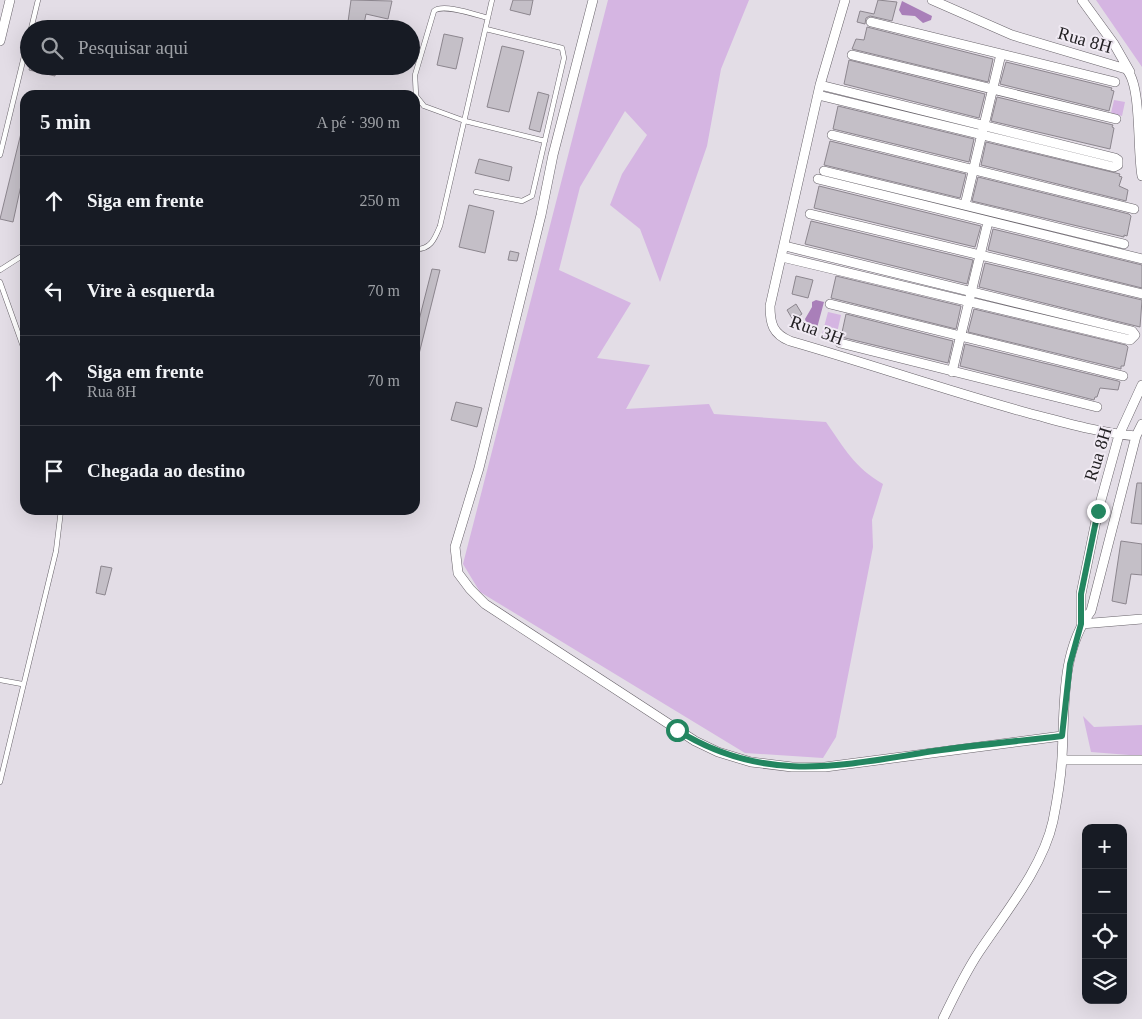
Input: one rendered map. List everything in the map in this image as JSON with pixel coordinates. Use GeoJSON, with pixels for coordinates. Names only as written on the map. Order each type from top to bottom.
{"type":"FeatureCollection","features":[{"type":"Feature","properties":{"kind":"street"},"geometry":{"type":"LineString","coordinates":[[0,42],[10,0]]}},
{"type":"Feature","properties":{"kind":"street"},"geometry":{"type":"LineString","coordinates":[[593,0],[553,155],[541,215],[479,468],[458,536],[456,564],[463,581],[492,608],[683,734],[718,752],[743,760],[792,767],[825,767],[1062,736]]}},
{"type":"Feature","properties":{"kind":"street","name":"Rua 3H"},"geometry":{"type":"LineString","coordinates":[[845,0],[820,85],[782,257],[770,316],[774,330],[781,337],[949,392],[1119,434],[1136,436]]}},
{"type":"Feature","properties":{"kind":"street","name":"Rua 8H"},"geometry":{"type":"LineString","coordinates":[[932,0],[1012,35],[1126,69],[1131,74]]}},
{"type":"Feature","properties":{"kind":"street"},"geometry":{"type":"LineString","coordinates":[[1082,0],[1114,44],[1131,74],[1138,99],[1138,156],[1142,176]]}},
{"type":"Feature","properties":{"kind":"street"},"geometry":{"type":"LineString","coordinates":[[871,22],[1115,82]]}},
{"type":"Feature","properties":{"kind":"street"},"geometry":{"type":"LineString","coordinates":[[964,205],[1001,54]]}},
{"type":"Feature","properties":{"kind":"street"},"geometry":{"type":"LineString","coordinates":[[852,55],[1116,119]]}},
{"type":"Feature","properties":{"kind":"street"},"geometry":{"type":"LineString","coordinates":[[818,95],[983,130],[1115,158],[1118,160],[1118,165],[1114,167],[983,130],[820,85]]}},
{"type":"Feature","properties":{"kind":"street"},"geometry":{"type":"LineString","coordinates":[[832,135],[1134,209]]}},
{"type":"Feature","properties":{"kind":"street"},"geometry":{"type":"LineString","coordinates":[[824,171],[1124,244]]}},
{"type":"Feature","properties":{"kind":"street"},"geometry":{"type":"LineString","coordinates":[[818,180],[1142,259]]}},
{"type":"Feature","properties":{"kind":"street"},"geometry":{"type":"LineString","coordinates":[[810,214],[1142,294]]}},
{"type":"Feature","properties":{"kind":"street"},"geometry":{"type":"LineString","coordinates":[[952,372],[988,222]]}},
{"type":"Feature","properties":{"kind":"street"},"geometry":{"type":"LineString","coordinates":[[782,257],[970,296],[1132,331],[1135,335],[1130,340],[970,296],[785,246]]}},
{"type":"Feature","properties":{"kind":"street"},"geometry":{"type":"LineString","coordinates":[[830,304],[1123,376]]}},
{"type":"Feature","properties":{"kind":"street"},"geometry":{"type":"LineString","coordinates":[[840,343],[1096,407]]}},
{"type":"Feature","properties":{"kind":"street","name":"Rua 8H"},"geometry":{"type":"LineString","coordinates":[[1081,624],[1081,594],[1096,520],[1119,434],[1142,385]]}},
{"type":"Feature","properties":{"kind":"street","name":"Rua 8H"},"geometry":{"type":"LineString","coordinates":[[1081,624],[1091,611],[1136,436],[1142,424]]}},
{"type":"Feature","properties":{"kind":"street"},"geometry":{"type":"LineString","coordinates":[[943,1019],[978,954],[1043,852],[1054,819],[1062,760],[1062,736],[1070,664],[1081,624],[1142,619]]}},
{"type":"Feature","properties":{"kind":"street"},"geometry":{"type":"LineString","coordinates":[[1062,760],[1142,760]]}},
{"type":"Feature","properties":{"kind":"lane"},"geometry":{"type":"LineString","coordinates":[[33,20],[38,0]]}},
{"type":"Feature","properties":{"kind":"lane"},"geometry":{"type":"LineString","coordinates":[[420,248],[432,244],[440,226],[492,0]]}},
{"type":"Feature","properties":{"kind":"lane"},"geometry":{"type":"LineString","coordinates":[[420,58],[434,11],[437,8],[445,7],[488,18]]}},
{"type":"Feature","properties":{"kind":"lane"},"geometry":{"type":"LineString","coordinates":[[476,192],[522,201],[532,196],[564,58],[562,48],[486,29]]}},
{"type":"Feature","properties":{"kind":"lane"},"geometry":{"type":"LineString","coordinates":[[0,155],[20,73]]}},
{"type":"Feature","properties":{"kind":"lane"},"geometry":{"type":"LineString","coordinates":[[415,75],[416,90]]}},
{"type":"Feature","properties":{"kind":"lane"},"geometry":{"type":"LineString","coordinates":[[420,101],[424,106],[465,121],[545,141]]}},
{"type":"Feature","properties":{"kind":"lane"},"geometry":{"type":"LineString","coordinates":[[0,270],[20,257]]}},
{"type":"Feature","properties":{"kind":"lane"},"geometry":{"type":"LineString","coordinates":[[0,282],[20,338]]}},
{"type":"Feature","properties":{"kind":"lane"},"geometry":{"type":"LineString","coordinates":[[0,782],[8,754],[22,684],[56,552],[60,515]]}},
{"type":"Feature","properties":{"kind":"lane"},"geometry":{"type":"LineString","coordinates":[[0,680],[22,684]]}},
{"type":"Feature","properties":{"kind":"shaded area"},"geometry":{"type":"Polygon","coordinates":[[[608,0],[749,0],[721,69],[707,146],[660,282],[640,229],[610,205],[622,174],[647,135],[625,111],[580,187],[559,270],[631,303],[597,358],[650,365],[626,409],[709,404],[714,414],[826,422],[857,464],[883,484],[872,520],[873,547],[836,737],[823,758],[745,753],[480,592],[463,564],[608,0]]]}},
{"type":"Feature","properties":{"kind":"shaded area"},"geometry":{"type":"Polygon","coordinates":[[[1096,0],[1142,0],[1142,67],[1096,0]]]}},
{"type":"Feature","properties":{"kind":"shaded area"},"geometry":{"type":"Polygon","coordinates":[[[902,1],[932,16],[931,20],[923,23],[915,16],[902,15],[899,10],[902,1]]]}},
{"type":"Feature","properties":{"kind":"shaded area"},"geometry":{"type":"Polygon","coordinates":[[[1114,100],[1125,102],[1122,116],[1111,113],[1114,100]]]}},
{"type":"Feature","properties":{"kind":"shaded area"},"geometry":{"type":"Polygon","coordinates":[[[816,300],[824,302],[817,328],[807,325],[805,319],[812,307],[812,302],[816,300]]]}},
{"type":"Feature","properties":{"kind":"shaded area"},"geometry":{"type":"Polygon","coordinates":[[[828,312],[841,315],[835,342],[821,338],[828,312]]]}},
{"type":"Feature","properties":{"kind":"shaded area"},"geometry":{"type":"Polygon","coordinates":[[[1083,716],[1094,727],[1142,725],[1142,756],[1091,752],[1083,716]]]}},
{"type":"Feature","properties":{"kind":"building"},"geometry":{"type":"Polygon","coordinates":[[[351,0],[392,1],[388,19],[366,14],[365,20],[348,20],[351,0]]]}},
{"type":"Feature","properties":{"kind":"building"},"geometry":{"type":"Polygon","coordinates":[[[513,0],[533,0],[530,15],[510,10],[513,0]]]}},
{"type":"Feature","properties":{"kind":"building"},"geometry":{"type":"Polygon","coordinates":[[[878,0],[897,2],[892,21],[870,16],[866,18],[865,24],[857,22],[860,11],[874,14],[878,0]]]}},
{"type":"Feature","properties":{"kind":"building"},"geometry":{"type":"Polygon","coordinates":[[[867,27],[993,59],[988,82],[852,49],[856,39],[864,40],[867,27]]]}},
{"type":"Feature","properties":{"kind":"building"},"geometry":{"type":"Polygon","coordinates":[[[444,34],[463,38],[456,69],[437,65],[444,34]]]}},
{"type":"Feature","properties":{"kind":"building"},"geometry":{"type":"Polygon","coordinates":[[[502,46],[524,51],[509,112],[487,107],[502,46]]]}},
{"type":"Feature","properties":{"kind":"building"},"geometry":{"type":"Polygon","coordinates":[[[849,60],[985,94],[979,118],[844,84],[849,60]]]}},
{"type":"Feature","properties":{"kind":"building"},"geometry":{"type":"Polygon","coordinates":[[[1006,62],[1112,88],[1111,90],[1114,91],[1109,111],[1000,84],[1006,62]]]}},
{"type":"Feature","properties":{"kind":"building"},"geometry":{"type":"Polygon","coordinates":[[[538,92],[549,95],[540,132],[529,129],[538,92]]]}},
{"type":"Feature","properties":{"kind":"building"},"geometry":{"type":"Polygon","coordinates":[[[997,97],[1113,125],[1110,149],[991,121],[997,97]]]}},
{"type":"Feature","properties":{"kind":"building"},"geometry":{"type":"Polygon","coordinates":[[[838,106],[974,139],[969,162],[833,129],[838,106]]]}},
{"type":"Feature","properties":{"kind":"building"},"geometry":{"type":"Polygon","coordinates":[[[20,137],[20,190],[13,222],[0,219],[20,137]]]}},
{"type":"Feature","properties":{"kind":"building"},"geometry":{"type":"Polygon","coordinates":[[[830,141],[966,174],[960,198],[824,165],[830,141]]]}},
{"type":"Feature","properties":{"kind":"building"},"geometry":{"type":"Polygon","coordinates":[[[986,142],[1120,174],[1119,176],[1122,177],[1119,186],[1128,190],[1126,201],[981,165],[986,142]]]}},
{"type":"Feature","properties":{"kind":"building"},"geometry":{"type":"Polygon","coordinates":[[[479,159],[512,167],[509,181],[475,173],[479,159]]]}},
{"type":"Feature","properties":{"kind":"building"},"geometry":{"type":"Polygon","coordinates":[[[978,177],[1129,214],[1131,216],[1127,236],[1124,235],[1124,237],[972,201],[978,177]]]}},
{"type":"Feature","properties":{"kind":"building"},"geometry":{"type":"Polygon","coordinates":[[[819,186],[981,226],[975,247],[814,208],[819,186]]]}},
{"type":"Feature","properties":{"kind":"building"},"geometry":{"type":"Polygon","coordinates":[[[469,205],[494,211],[485,253],[459,247],[469,205]]]}},
{"type":"Feature","properties":{"kind":"building"},"geometry":{"type":"Polygon","coordinates":[[[811,221],[973,260],[967,284],[805,244],[811,221]]]}},
{"type":"Feature","properties":{"kind":"building"},"geometry":{"type":"Polygon","coordinates":[[[993,229],[1142,265],[1142,288],[988,250],[993,229]]]}},
{"type":"Feature","properties":{"kind":"building"},"geometry":{"type":"Polygon","coordinates":[[[510,251],[519,253],[517,261],[508,260],[510,251]]]}},
{"type":"Feature","properties":{"kind":"building"},"geometry":{"type":"Polygon","coordinates":[[[985,263],[1142,300],[1140,327],[979,287],[985,263]]]}},
{"type":"Feature","properties":{"kind":"building"},"geometry":{"type":"Polygon","coordinates":[[[432,269],[440,270],[420,350],[420,316],[432,269]]]}},
{"type":"Feature","properties":{"kind":"building"},"geometry":{"type":"Polygon","coordinates":[[[796,276],[813,280],[808,298],[792,294],[796,276]]]}},
{"type":"Feature","properties":{"kind":"building"},"geometry":{"type":"Polygon","coordinates":[[[836,276],[961,306],[956,329],[831,298],[836,276]]]}},
{"type":"Feature","properties":{"kind":"building"},"geometry":{"type":"Polygon","coordinates":[[[796,304],[802,314],[793,320],[787,310],[796,304]]]}},
{"type":"Feature","properties":{"kind":"building"},"geometry":{"type":"Polygon","coordinates":[[[974,309],[1126,345],[1128,347],[1124,366],[1121,366],[1121,369],[968,332],[974,309]]]}},
{"type":"Feature","properties":{"kind":"building"},"geometry":{"type":"Polygon","coordinates":[[[846,314],[953,341],[948,363],[841,337],[846,314]]]}},
{"type":"Feature","properties":{"kind":"building"},"geometry":{"type":"Polygon","coordinates":[[[965,344],[1118,381],[1120,382],[1118,390],[1100,388],[1094,400],[960,366],[965,344]]]}},
{"type":"Feature","properties":{"kind":"building"},"geometry":{"type":"Polygon","coordinates":[[[456,402],[482,408],[477,427],[451,420],[456,402]]]}},
{"type":"Feature","properties":{"kind":"building"},"geometry":{"type":"Polygon","coordinates":[[[1137,483],[1142,483],[1142,524],[1131,523],[1137,483]]]}},
{"type":"Feature","properties":{"kind":"building"},"geometry":{"type":"Polygon","coordinates":[[[1121,541],[1142,544],[1142,575],[1131,574],[1126,604],[1112,601],[1121,541]]]}},
{"type":"Feature","properties":{"kind":"building"},"geometry":{"type":"Polygon","coordinates":[[[101,566],[112,568],[105,595],[96,593],[101,566]]]}},
{"type":"Feature","properties":{"kind":"route"},"geometry":{"type":"LineString","coordinates":[[677,730],[718,752],[743,760],[761,764],[807,767],[853,764],[963,747],[1062,736],[1066,687],[1072,648],[1081,624],[1081,594],[1098,511]]}}]}
